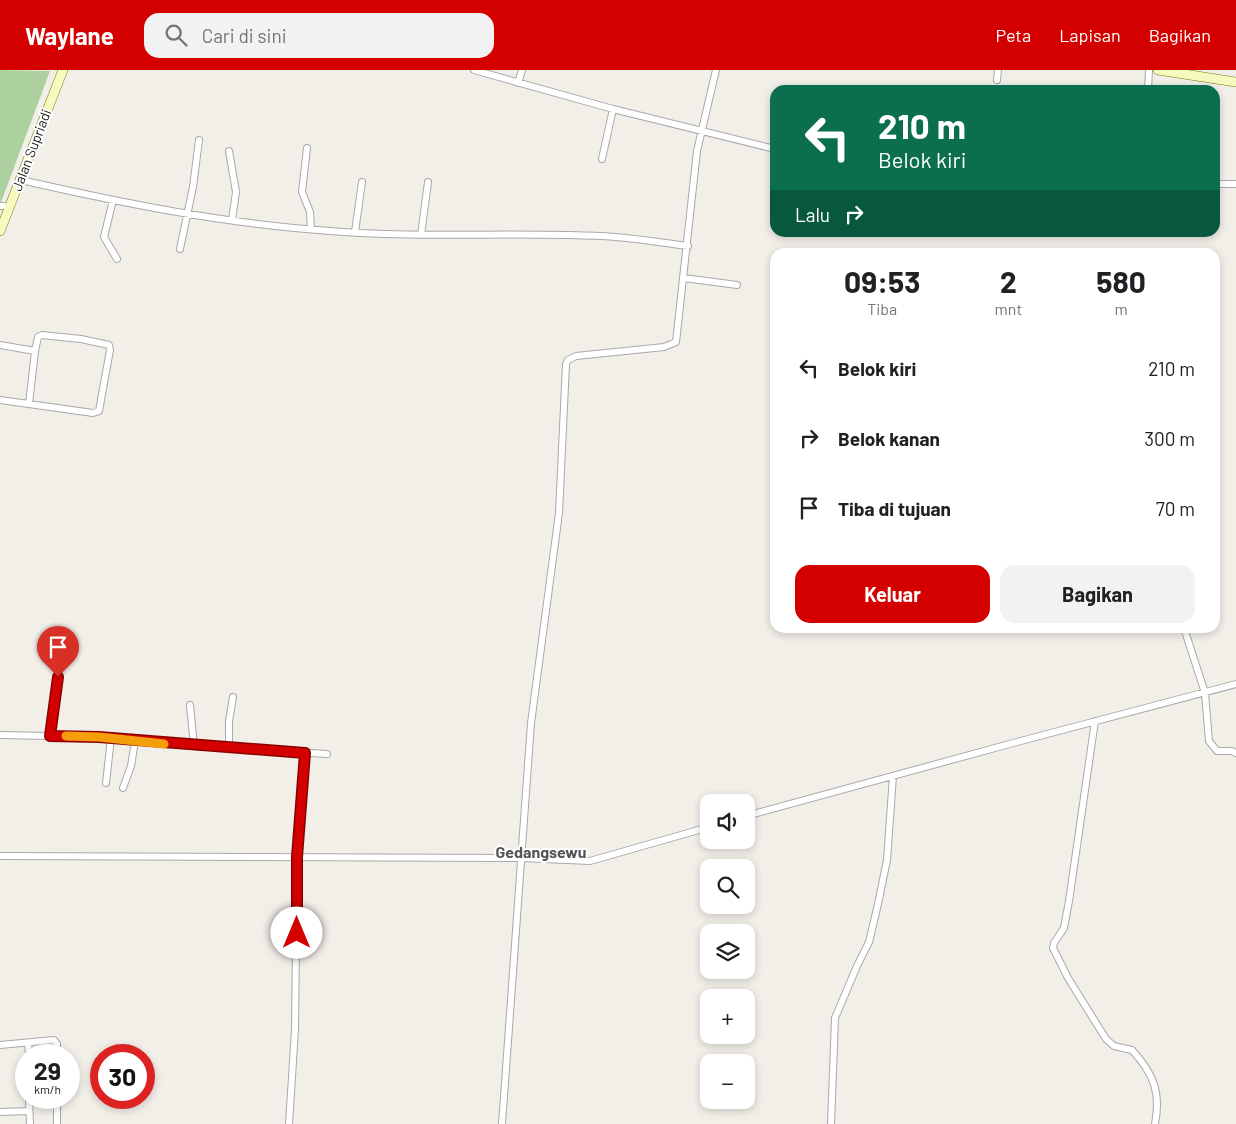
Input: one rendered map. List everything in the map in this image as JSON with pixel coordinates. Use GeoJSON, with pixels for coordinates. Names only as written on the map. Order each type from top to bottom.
{"type":"FeatureCollection","features":[{"type":"Feature","properties":{"kind":"main road","name":"Jalan Supriadi"},"geometry":{"type":"LineString","coordinates":[[0,231],[4,206],[21,180],[62,70]]}},
{"type":"Feature","properties":{"kind":"main road"},"geometry":{"type":"LineString","coordinates":[[1158,70],[1236,82]]}},
{"type":"Feature","properties":{"kind":"street"},"geometry":{"type":"LineString","coordinates":[[474,70],[613,109],[770,148]]}},
{"type":"Feature","properties":{"kind":"street"},"geometry":{"type":"LineString","coordinates":[[518,83],[522,70]]}},
{"type":"Feature","properties":{"kind":"street"},"geometry":{"type":"LineString","coordinates":[[502,1124],[531,723],[543,639],[546,598],[559,513],[566,364],[568,360],[576,356],[664,347],[676,342],[697,151],[716,70]]}},
{"type":"Feature","properties":{"kind":"street"},"geometry":{"type":"LineString","coordinates":[[997,80],[998,70]]}},
{"type":"Feature","properties":{"kind":"street"},"geometry":{"type":"LineString","coordinates":[[1148,85],[1150,70]]}},
{"type":"Feature","properties":{"kind":"street"},"geometry":{"type":"LineString","coordinates":[[602,159],[613,109]]}},
{"type":"Feature","properties":{"kind":"street"},"geometry":{"type":"LineString","coordinates":[[180,249],[193,188],[199,140]]}},
{"type":"Feature","properties":{"kind":"street"},"geometry":{"type":"LineString","coordinates":[[308,148],[302,192],[310,212],[311,229]]}},
{"type":"Feature","properties":{"kind":"street"},"geometry":{"type":"LineString","coordinates":[[229,151],[236,192],[232,220]]}},
{"type":"Feature","properties":{"kind":"street"},"geometry":{"type":"LineString","coordinates":[[21,180],[113,200],[188,213],[311,229],[421,235],[617,237],[688,246]]}},
{"type":"Feature","properties":{"kind":"street"},"geometry":{"type":"LineString","coordinates":[[355,232],[362,182]]}},
{"type":"Feature","properties":{"kind":"street"},"geometry":{"type":"LineString","coordinates":[[421,235],[428,182]]}},
{"type":"Feature","properties":{"kind":"street"},"geometry":{"type":"LineString","coordinates":[[1220,184],[1236,184]]}},
{"type":"Feature","properties":{"kind":"street"},"geometry":{"type":"LineString","coordinates":[[113,200],[104,237],[117,259]]}},
{"type":"Feature","properties":{"kind":"street"},"geometry":{"type":"LineString","coordinates":[[684,278],[737,285]]}},
{"type":"Feature","properties":{"kind":"street"},"geometry":{"type":"LineString","coordinates":[[0,400],[93,413],[98,412],[110,348],[107,345],[81,340],[42,335],[38,337],[29,404]]}},
{"type":"Feature","properties":{"kind":"street"},"geometry":{"type":"LineString","coordinates":[[0,345],[35,351]]}},
{"type":"Feature","properties":{"kind":"street"},"geometry":{"type":"LineString","coordinates":[[1186,633],[1204,693],[1210,745],[1216,751],[1232,751],[1236,753]]}},
{"type":"Feature","properties":{"kind":"street"},"geometry":{"type":"LineString","coordinates":[[50,736],[63,638]]}},
{"type":"Feature","properties":{"kind":"street"},"geometry":{"type":"LineString","coordinates":[[755,814],[1236,684]]}},
{"type":"Feature","properties":{"kind":"street"},"geometry":{"type":"LineString","coordinates":[[229,748],[229,721],[233,697]]}},
{"type":"Feature","properties":{"kind":"street"},"geometry":{"type":"LineString","coordinates":[[190,705],[194,746]]}},
{"type":"Feature","properties":{"kind":"street"},"geometry":{"type":"LineString","coordinates":[[1095,721],[1069,901],[1064,928],[1056,939],[1053,948],[1068,978],[1106,1039],[1114,1046],[1132,1050],[1152,1081],[1158,1094],[1155,1124]]}},
{"type":"Feature","properties":{"kind":"street"},"geometry":{"type":"LineString","coordinates":[[0,735],[111,738],[194,746],[327,754]]}},
{"type":"Feature","properties":{"kind":"street"},"geometry":{"type":"LineString","coordinates":[[106,783],[111,738]]}},
{"type":"Feature","properties":{"kind":"street"},"geometry":{"type":"LineString","coordinates":[[123,788],[131,766],[135,741]]}},
{"type":"Feature","properties":{"kind":"street"},"geometry":{"type":"LineString","coordinates":[[289,1124],[295,1039],[297,857],[305,753]]}},
{"type":"Feature","properties":{"kind":"street"},"geometry":{"type":"LineString","coordinates":[[831,1124],[835,1018],[872,933],[887,860],[893,776]]}},
{"type":"Feature","properties":{"kind":"street"},"geometry":{"type":"LineString","coordinates":[[0,856],[521,858],[590,861],[700,830]]}},
{"type":"Feature","properties":{"kind":"street"},"geometry":{"type":"LineString","coordinates":[[0,1045],[54,1040],[57,1044]]}},
{"type":"Feature","properties":{"kind":"street"},"geometry":{"type":"LineString","coordinates":[[57,1109],[57,1124]]}},
{"type":"Feature","properties":{"kind":"street"},"geometry":{"type":"LineString","coordinates":[[0,1112],[30,1111],[30,1124]]}},
{"type":"Feature","properties":{"kind":"green space"},"geometry":{"type":"Polygon","coordinates":[[[0,70],[50,71],[0,205],[0,70]]]}},
{"type":"Feature","properties":{"kind":"slow traffic"},"geometry":{"type":"LineString","coordinates":[[66,736],[99,737],[164,744]]}},
{"type":"Feature","properties":{"kind":"district","name":"Gedangsewu"},"geometry":{"type":"Point","coordinates":[541,851]}},
{"type":"Feature","properties":{"kind":"route"},"geometry":{"type":"LineString","coordinates":[[58,677],[50,736],[99,737],[178,745],[305,753],[297,857],[297,933]]}}]}
